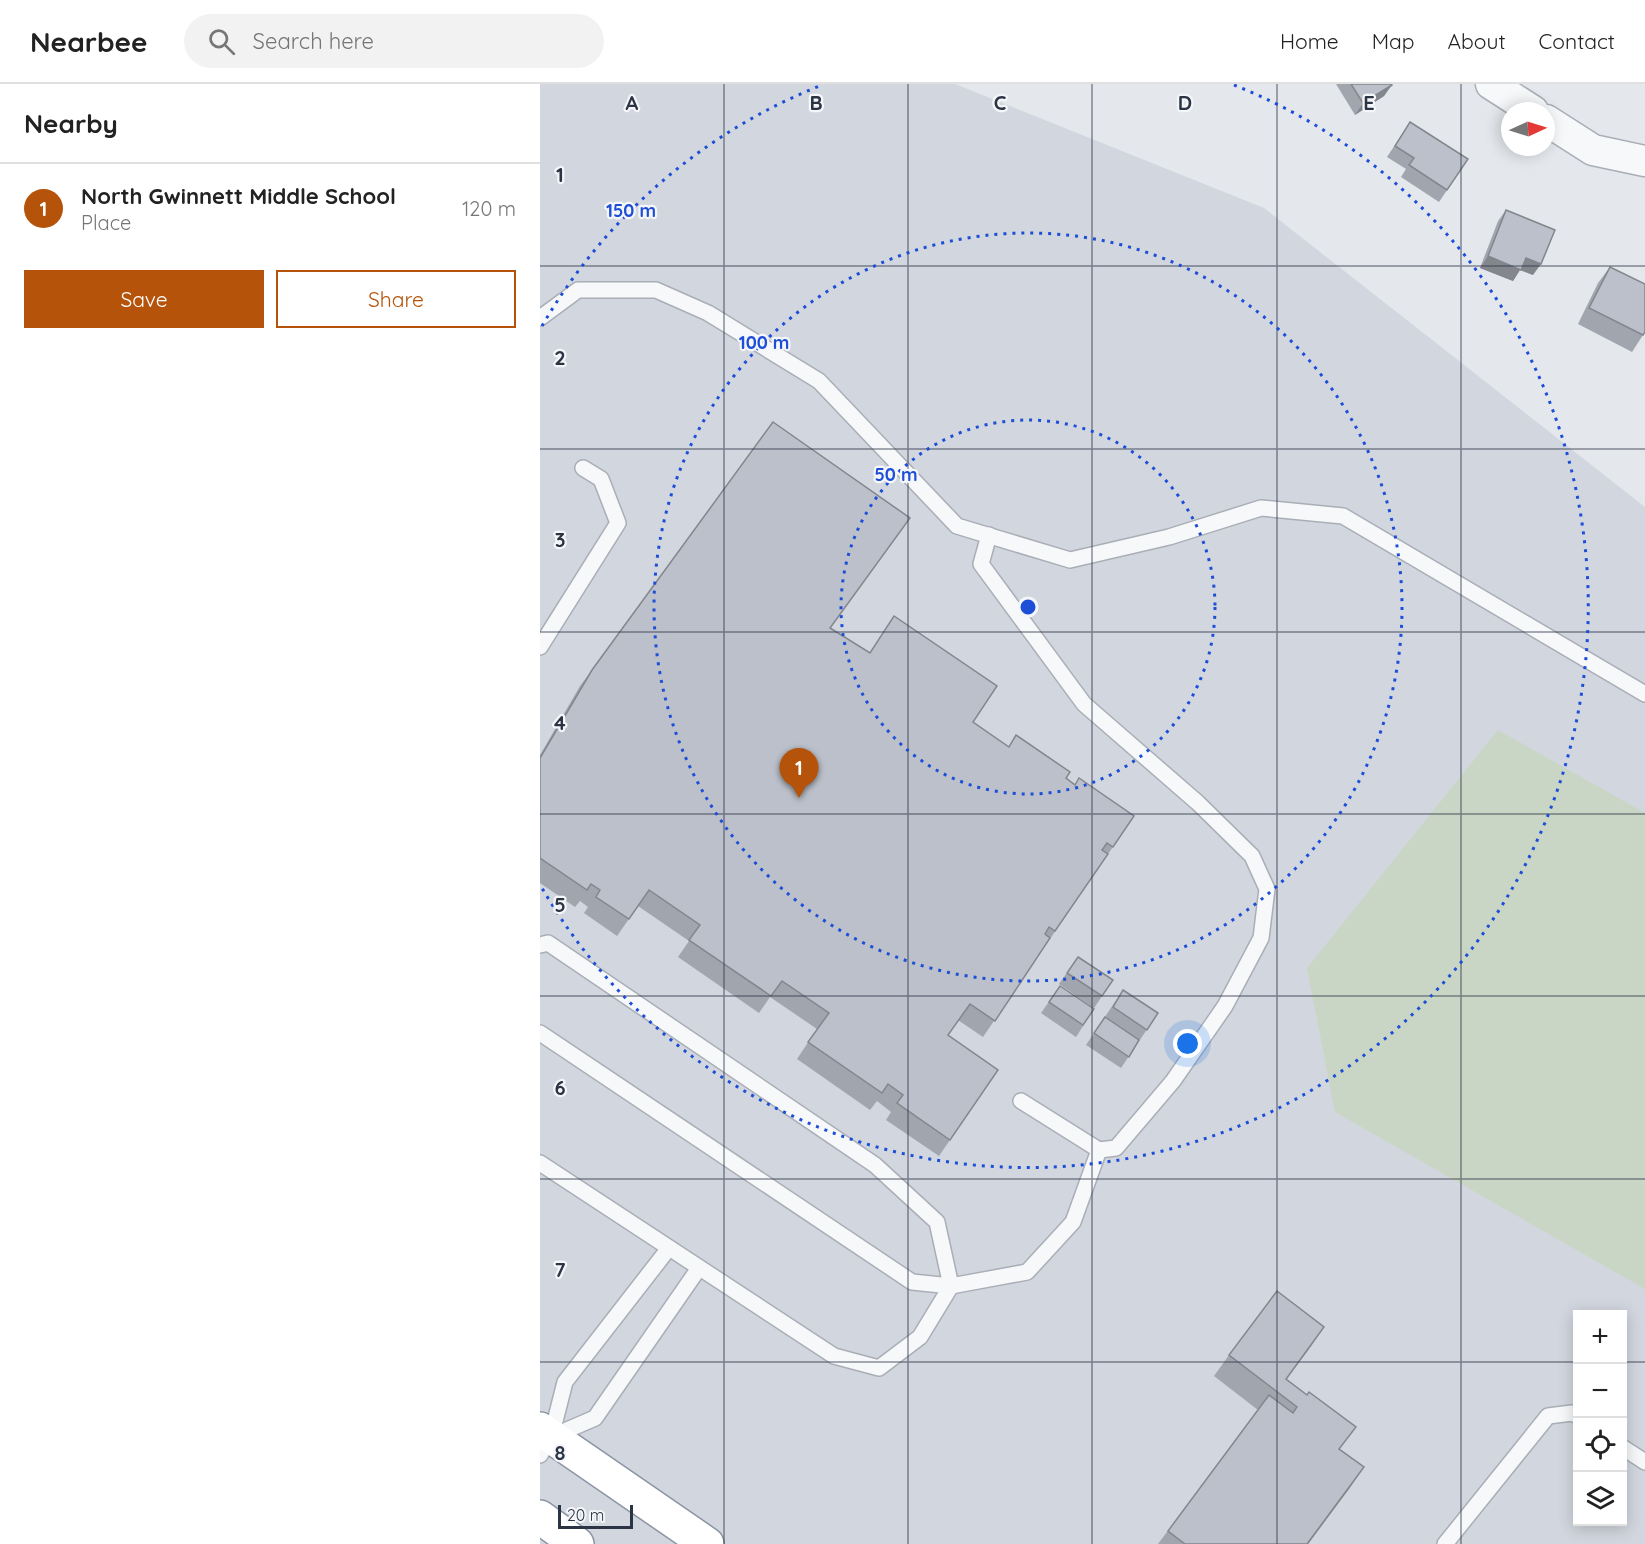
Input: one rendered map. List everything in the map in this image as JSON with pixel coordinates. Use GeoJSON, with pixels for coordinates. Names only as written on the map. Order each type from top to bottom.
{"type":"FeatureCollection","features":[{"type":"Feature","properties":{"kind":"highway"},"geometry":{"type":"LineString","coordinates":[[544,1440],[707,1544]]}},
{"type":"Feature","properties":{"kind":"highway"},"geometry":{"type":"LineString","coordinates":[[540,1517],[577,1544]]}},
{"type":"Feature","properties":{"kind":"street"},"geometry":{"type":"LineString","coordinates":[[1491,84],[1519,102]]}},
{"type":"Feature","properties":{"kind":"street"},"geometry":{"type":"LineString","coordinates":[[1555,126],[1593,150],[1645,160]]}},
{"type":"Feature","properties":{"kind":"lane"},"geometry":{"type":"LineString","coordinates":[[540,318],[578,290],[656,290],[708,313],[819,381],[957,526],[1070,561],[1169,537],[1261,508],[1343,516],[1645,694]]}},
{"type":"Feature","properties":{"kind":"lane"},"geometry":{"type":"LineString","coordinates":[[540,646],[618,523],[601,479],[583,468]]}},
{"type":"Feature","properties":{"kind":"lane"},"geometry":{"type":"LineString","coordinates":[[989,535],[981,564],[1084,704],[1198,803],[1252,856],[1267,889],[1261,938],[1225,1006],[1173,1081],[1116,1148],[1099,1150],[1021,1101]]}},
{"type":"Feature","properties":{"kind":"lane"},"geometry":{"type":"LineString","coordinates":[[540,1163],[834,1356],[879,1368],[920,1337],[951,1286],[937,1222],[875,1165],[543,940]]}},
{"type":"Feature","properties":{"kind":"lane"},"geometry":{"type":"LineString","coordinates":[[540,1033],[912,1282],[951,1286],[1027,1272],[1073,1222],[1099,1150]]}},
{"type":"Feature","properties":{"kind":"lane"},"geometry":{"type":"LineString","coordinates":[[544,1440],[565,1382],[669,1248]]}},
{"type":"Feature","properties":{"kind":"lane"},"geometry":{"type":"LineString","coordinates":[[544,1440],[595,1418],[699,1268]]}},
{"type":"Feature","properties":{"kind":"lane"},"geometry":{"type":"LineString","coordinates":[[1445,1544],[1548,1416],[1573,1414]]}},
{"type":"Feature","properties":{"kind":"lane"},"geometry":{"type":"LineString","coordinates":[[1627,1450],[1645,1462]]}},
{"type":"Feature","properties":{"kind":"shaded area"},"geometry":{"type":"Polygon","coordinates":[[[540,84],[955,84],[1264,208],[1645,507],[1645,1544],[540,1544],[540,84]]]}},
{"type":"Feature","properties":{"kind":"green space"},"geometry":{"type":"Polygon","coordinates":[[[1498,730],[1645,813],[1645,1289],[1335,1112],[1307,968],[1498,730]]]}},
{"type":"Feature","properties":{"kind":"building"},"geometry":{"type":"Polygon","coordinates":[[[1351,84],[1391,84],[1392,85],[1363,103],[1351,84]]]}},
{"type":"Feature","properties":{"kind":"building"},"geometry":{"type":"Polygon","coordinates":[[[1410,122],[1468,159],[1447,190],[1409,165],[1414,158],[1395,146],[1410,122]]]}},
{"type":"Feature","properties":{"kind":"building"},"geometry":{"type":"Polygon","coordinates":[[[1506,210],[1555,230],[1541,264],[1526,258],[1521,270],[1488,256],[1506,210]]]}},
{"type":"Feature","properties":{"kind":"building"},"geometry":{"type":"Polygon","coordinates":[[[1610,267],[1645,284],[1645,332],[1643,335],[1589,308],[1610,267]]]}},
{"type":"Feature","properties":{"kind":"building"},"geometry":{"type":"Polygon","coordinates":[[[773,422],[910,518],[830,628],[870,653],[894,616],[997,686],[973,722],[1009,747],[1016,735],[1070,772],[1066,778],[1075,785],[1079,778],[1134,816],[1113,847],[1107,843],[1102,850],[1108,854],[1055,931],[1049,927],[1045,934],[1050,938],[995,1021],[970,1004],[948,1035],[998,1070],[950,1140],[897,1103],[903,1095],[888,1084],[882,1093],[808,1042],[829,1013],[782,981],[771,996],[689,940],[700,925],[649,890],[629,919],[596,897],[600,890],[591,884],[587,890],[540,858],[540,758],[592,670],[773,422]]]}},
{"type":"Feature","properties":{"kind":"building"},"geometry":{"type":"Polygon","coordinates":[[[1078,957],[1113,980],[1102,996],[1067,973],[1078,957]]]}},
{"type":"Feature","properties":{"kind":"building"},"geometry":{"type":"Polygon","coordinates":[[[1060,986],[1094,1009],[1083,1025],[1049,1002],[1060,986]]]}},
{"type":"Feature","properties":{"kind":"building"},"geometry":{"type":"Polygon","coordinates":[[[1123,990],[1158,1013],[1147,1030],[1113,1007],[1123,990]]]}},
{"type":"Feature","properties":{"kind":"building"},"geometry":{"type":"Polygon","coordinates":[[[1105,1017],[1139,1040],[1129,1057],[1094,1033],[1105,1017]]]}},
{"type":"Feature","properties":{"kind":"building"},"geometry":{"type":"Polygon","coordinates":[[[1277,1291],[1324,1327],[1286,1379],[1307,1395],[1309,1392],[1356,1427],[1339,1449],[1364,1467],[1307,1544],[1185,1544],[1168,1531],[1269,1395],[1293,1413],[1297,1407],[1229,1355],[1277,1291]]]}},
{"type":"Feature","properties":{"kind":"place","name":"North Gwinnett Middle School"},"geometry":{"type":"Point","coordinates":[799,798]}}]}
